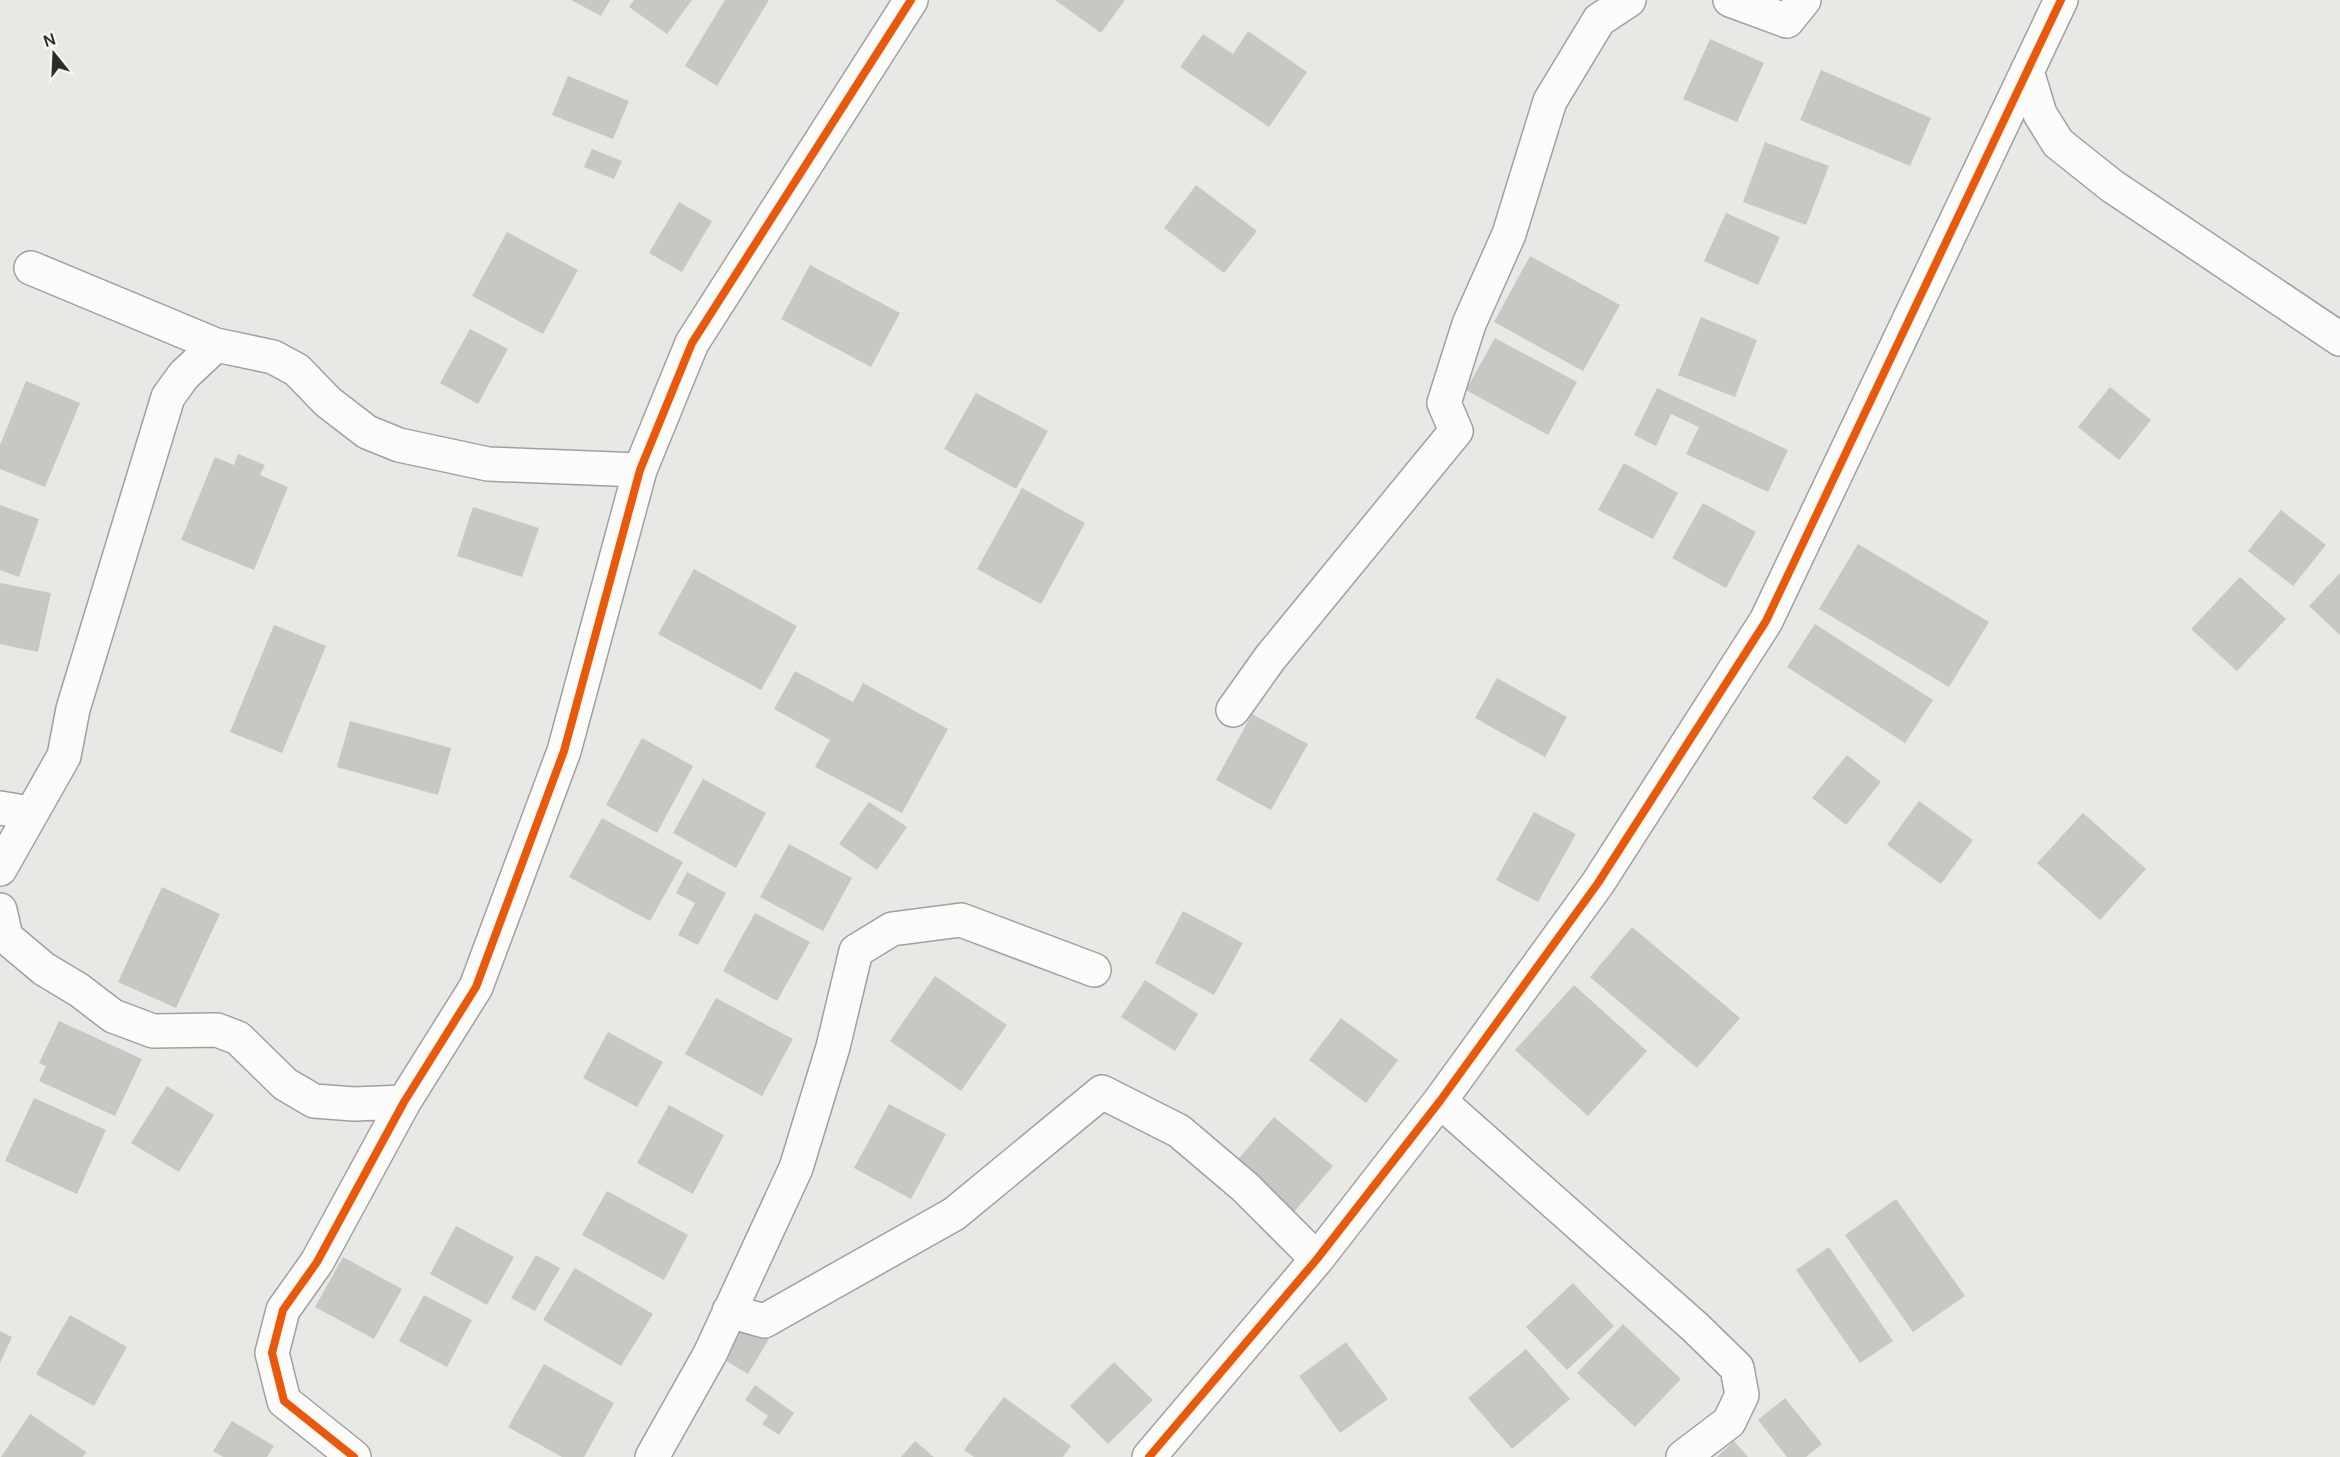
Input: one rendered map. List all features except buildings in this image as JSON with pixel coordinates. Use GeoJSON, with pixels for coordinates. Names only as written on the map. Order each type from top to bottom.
{"type":"FeatureCollection","features":[{"type":"Feature","properties":{"kind":"street"},"geometry":{"type":"LineString","coordinates":[[354,1457],[284,1401],[272,1353],[283,1310],[317,1262],[405,1102],[476,987],[519,877],[564,751],[640,470],[692,343],[911,0]]}},
{"type":"Feature","properties":{"kind":"street"},"geometry":{"type":"LineString","coordinates":[[1233,710],[1270,658],[1456,431],[1444,403],[1469,324],[1509,234],[1550,101],[1599,20],[1629,0]]}},
{"type":"Feature","properties":{"kind":"street"},"geometry":{"type":"LineString","coordinates":[[1730,0],[1787,21],[1804,0]]}},
{"type":"Feature","properties":{"kind":"street"},"geometry":{"type":"LineString","coordinates":[[1149,1457],[1317,1259],[1440,1101],[1598,883],[1766,621],[2061,0]]}},
{"type":"Feature","properties":{"kind":"street"},"geometry":{"type":"LineString","coordinates":[[2027,70],[2040,114],[2058,143],[2112,186],[2340,339]]}},
{"type":"Feature","properties":{"kind":"street"},"geometry":{"type":"LineString","coordinates":[[31,268],[216,345],[273,357],[297,370],[328,402],[368,432],[399,446],[488,464],[640,470]]}},
{"type":"Feature","properties":{"kind":"street"},"geometry":{"type":"LineString","coordinates":[[0,869],[15,811],[64,756],[73,710],[168,397],[184,375],[216,345]]}},
{"type":"Feature","properties":{"kind":"street"},"geometry":{"type":"LineString","coordinates":[[0,910],[6,937],[44,969],[80,990],[113,1016],[153,1031],[217,1030],[238,1038],[285,1084],[314,1101],[354,1104],[405,1102]]}},
{"type":"Feature","properties":{"kind":"street"},"geometry":{"type":"LineString","coordinates":[[652,1457],[710,1354],[796,1168],[833,1047],[855,951],[892,929],[961,920],[1094,970]]}},
{"type":"Feature","properties":{"kind":"street"},"geometry":{"type":"LineString","coordinates":[[729,1311],[765,1321],[954,1214],[1102,1092],[1179,1131],[1245,1187],[1317,1259]]}},
{"type":"Feature","properties":{"kind":"street"},"geometry":{"type":"LineString","coordinates":[[1440,1101],[1695,1327],[1737,1368],[1742,1395],[1729,1422],[1683,1457]]}},
{"type":"Feature","properties":{"kind":"cycle path"},"geometry":{"type":"LineString","coordinates":[[354,1457],[284,1401],[272,1353],[283,1310],[317,1262],[404,1102],[476,987],[564,751],[640,470],[692,343],[911,0]]}},
{"type":"Feature","properties":{"kind":"cycle path"},"geometry":{"type":"LineString","coordinates":[[1149,1457],[1317,1259],[1440,1101],[1598,883],[1766,621],[2061,0]]}}]}
